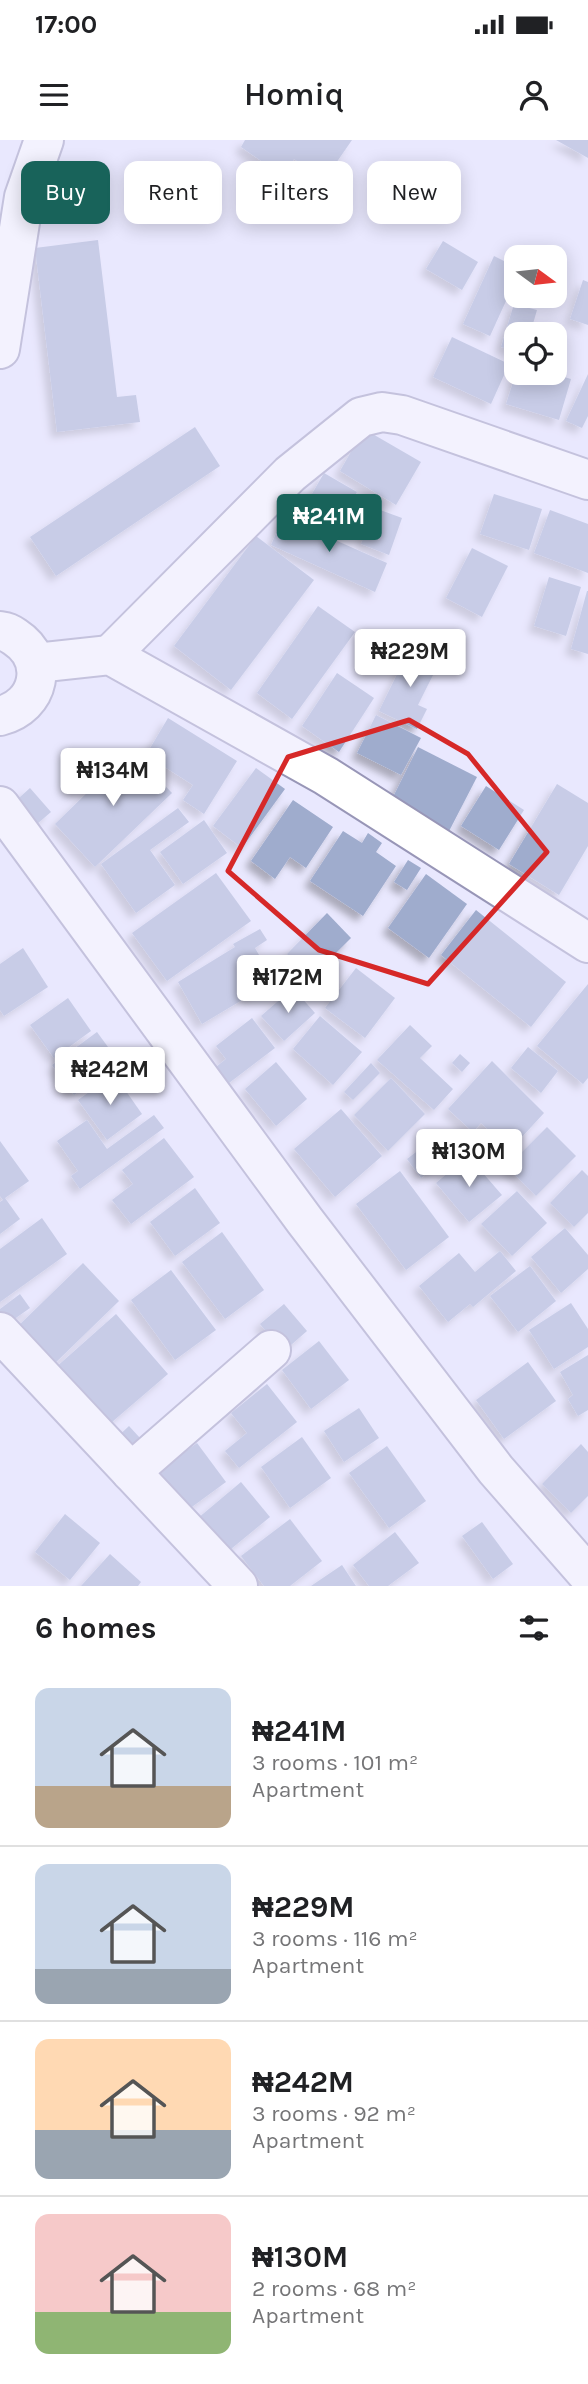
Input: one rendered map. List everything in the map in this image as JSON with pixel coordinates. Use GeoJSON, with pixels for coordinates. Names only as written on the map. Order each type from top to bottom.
{"type":"FeatureCollection","features":[{"type":"Feature","properties":{"kind":"street"},"geometry":{"type":"LineString","coordinates":[[0,349],[24,197],[44,140]]}},
{"type":"Feature","properties":{"kind":"street"},"geometry":{"type":"LineString","coordinates":[[110,655],[290,474],[360,416],[382,412],[402,415],[588,480]]}},
{"type":"Feature","properties":{"kind":"street"},"geometry":{"type":"LineString","coordinates":[[0,631],[7,632],[26,644],[36,663],[35,688],[29,699],[20,708],[0,716]]}},
{"type":"Feature","properties":{"kind":"street"},"geometry":{"type":"LineString","coordinates":[[36,663],[110,655],[326,776],[588,943]]}},
{"type":"Feature","properties":{"kind":"street"},"geometry":{"type":"LineString","coordinates":[[0,806],[313,1232],[496,1470],[588,1575]]}},
{"type":"Feature","properties":{"kind":"street"},"geometry":{"type":"LineString","coordinates":[[0,1332],[238,1586]]}},
{"type":"Feature","properties":{"kind":"street"},"geometry":{"type":"LineString","coordinates":[[131,1472],[271,1350]]}},
{"type":"Feature","properties":{"kind":"highlighted area"},"geometry":{"type":"Polygon","coordinates":[[[409,720],[468,754],[547,852],[428,984],[319,950],[228,871],[288,757],[409,720]]]}},
{"type":"Feature","properties":{"kind":"building"},"geometry":{"type":"Polygon","coordinates":[[[245,140],[352,140],[337,161],[261,161],[241,147],[245,140]]]}},
{"type":"Feature","properties":{"kind":"building"},"geometry":{"type":"Polygon","coordinates":[[[556,140],[588,140],[588,158],[556,140]]]}},
{"type":"Feature","properties":{"kind":"building"},"geometry":{"type":"Polygon","coordinates":[[[98,240],[117,397],[136,395],[140,422],[57,432],[35,248],[98,240]]]}},
{"type":"Feature","properties":{"kind":"building"},"geometry":{"type":"Polygon","coordinates":[[[443,241],[478,262],[462,290],[426,269],[443,241]]]}},
{"type":"Feature","properties":{"kind":"building"},"geometry":{"type":"Polygon","coordinates":[[[494,256],[504,261],[504,305],[490,336],[463,324],[494,256]]]}},
{"type":"Feature","properties":{"kind":"building"},"geometry":{"type":"Polygon","coordinates":[[[583,280],[588,282],[588,325],[570,319],[583,280]]]}},
{"type":"Feature","properties":{"kind":"building"},"geometry":{"type":"Polygon","coordinates":[[[513,308],[537,310],[534,322],[509,322],[513,308]]]}},
{"type":"Feature","properties":{"kind":"building"},"geometry":{"type":"Polygon","coordinates":[[[452,337],[504,362],[504,375],[491,404],[433,377],[452,337]]]}},
{"type":"Feature","properties":{"kind":"building"},"geometry":{"type":"Polygon","coordinates":[[[588,374],[588,416],[582,428],[566,421],[588,374]]]}},
{"type":"Feature","properties":{"kind":"building"},"geometry":{"type":"Polygon","coordinates":[[[567,378],[571,379],[559,420],[506,404],[512,385],[567,385],[567,378]]]}},
{"type":"Feature","properties":{"kind":"building"},"geometry":{"type":"Polygon","coordinates":[[[195,427],[220,466],[56,576],[30,537],[195,427]]]}},
{"type":"Feature","properties":{"kind":"building"},"geometry":{"type":"Polygon","coordinates":[[[364,429],[421,462],[396,505],[340,471],[364,429]]]}},
{"type":"Feature","properties":{"kind":"building"},"geometry":{"type":"Polygon","coordinates":[[[324,473],[357,492],[334,532],[301,513],[324,473]]]}},
{"type":"Feature","properties":{"kind":"building"},"geometry":{"type":"Polygon","coordinates":[[[494,494],[542,509],[529,550],[480,534],[494,494]]]}},
{"type":"Feature","properties":{"kind":"building"},"geometry":{"type":"Polygon","coordinates":[[[375,508],[402,518],[389,555],[361,544],[375,508]]]}},
{"type":"Feature","properties":{"kind":"building"},"geometry":{"type":"Polygon","coordinates":[[[550,510],[588,524],[588,573],[534,553],[550,510]]]}},
{"type":"Feature","properties":{"kind":"building"},"geometry":{"type":"Polygon","coordinates":[[[283,517],[387,563],[375,592],[271,545],[283,517]]]}},
{"type":"Feature","properties":{"kind":"building"},"geometry":{"type":"Polygon","coordinates":[[[256,536],[314,580],[231,690],[174,646],[256,536]]]}},
{"type":"Feature","properties":{"kind":"building"},"geometry":{"type":"Polygon","coordinates":[[[472,548],[508,566],[482,617],[446,598],[472,548]]]}},
{"type":"Feature","properties":{"kind":"building"},"geometry":{"type":"Polygon","coordinates":[[[549,577],[581,587],[566,636],[534,626],[549,577]]]}},
{"type":"Feature","properties":{"kind":"building"},"geometry":{"type":"Polygon","coordinates":[[[588,591],[588,654],[571,649],[588,591]]]}},
{"type":"Feature","properties":{"kind":"building"},"geometry":{"type":"Polygon","coordinates":[[[318,606],[355,632],[292,719],[257,693],[318,606]]]}},
{"type":"Feature","properties":{"kind":"building"},"geometry":{"type":"Polygon","coordinates":[[[410,648],[439,663],[418,705],[427,709],[417,729],[379,711],[410,648]]]}},
{"type":"Feature","properties":{"kind":"building"},"geometry":{"type":"Polygon","coordinates":[[[337,673],[374,698],[339,752],[302,726],[337,673]]]}},
{"type":"Feature","properties":{"kind":"building"},"geometry":{"type":"Polygon","coordinates":[[[376,715],[421,738],[401,775],[357,753],[376,715]]]}},
{"type":"Feature","properties":{"kind":"building"},"geometry":{"type":"Polygon","coordinates":[[[168,718],[237,761],[204,814],[183,800],[193,785],[146,755],[168,718]]]}},
{"type":"Feature","properties":{"kind":"building"},"geometry":{"type":"Polygon","coordinates":[[[418,747],[477,777],[446,837],[388,807],[418,747]]]}},
{"type":"Feature","properties":{"kind":"building"},"geometry":{"type":"Polygon","coordinates":[[[131,750],[172,793],[95,867],[55,824],[131,750]]]}},
{"type":"Feature","properties":{"kind":"building"},"geometry":{"type":"Polygon","coordinates":[[[256,768],[285,789],[242,848],[213,826],[256,768]]]}},
{"type":"Feature","properties":{"kind":"building"},"geometry":{"type":"Polygon","coordinates":[[[557,784],[588,803],[588,846],[559,895],[509,864],[557,784]]]}},
{"type":"Feature","properties":{"kind":"building"},"geometry":{"type":"Polygon","coordinates":[[[486,786],[524,810],[499,850],[461,826],[486,786]]]}},
{"type":"Feature","properties":{"kind":"building"},"geometry":{"type":"Polygon","coordinates":[[[30,788],[51,812],[30,830],[10,806],[30,788]]]}},
{"type":"Feature","properties":{"kind":"building"},"geometry":{"type":"Polygon","coordinates":[[[293,800],[333,827],[306,868],[290,857],[275,879],[251,861],[293,800]]]}},
{"type":"Feature","properties":{"kind":"building"},"geometry":{"type":"Polygon","coordinates":[[[178,808],[189,822],[150,850],[175,885],[136,913],[101,864],[178,808]]]}},
{"type":"Feature","properties":{"kind":"building"},"geometry":{"type":"Polygon","coordinates":[[[204,820],[227,853],[183,884],[160,852],[204,820]]]}},
{"type":"Feature","properties":{"kind":"building"},"geometry":{"type":"Polygon","coordinates":[[[343,831],[362,843],[368,833],[382,843],[376,852],[396,866],[363,916],[310,881],[343,831]]]}},
{"type":"Feature","properties":{"kind":"building"},"geometry":{"type":"Polygon","coordinates":[[[408,860],[421,868],[407,890],[394,882],[408,860]]]}},
{"type":"Feature","properties":{"kind":"building"},"geometry":{"type":"Polygon","coordinates":[[[216,873],[251,921],[167,981],[132,933],[216,873]]]}},
{"type":"Feature","properties":{"kind":"building"},"geometry":{"type":"Polygon","coordinates":[[[426,874],[467,904],[429,958],[388,928],[426,874]]]}},
{"type":"Feature","properties":{"kind":"building"},"geometry":{"type":"Polygon","coordinates":[[[476,910],[566,982],[531,1027],[441,955],[476,910]]]}},
{"type":"Feature","properties":{"kind":"building"},"geometry":{"type":"Polygon","coordinates":[[[327,913],[351,938],[311,978],[287,954],[327,913]]]}},
{"type":"Feature","properties":{"kind":"building"},"geometry":{"type":"Polygon","coordinates":[[[260,929],[267,940],[255,948],[274,981],[202,1024],[178,982],[260,929]]]}},
{"type":"Feature","properties":{"kind":"building"},"geometry":{"type":"Polygon","coordinates":[[[23,948],[48,987],[4,1016],[0,1010],[0,964],[23,948]]]}},
{"type":"Feature","properties":{"kind":"building"},"geometry":{"type":"Polygon","coordinates":[[[356,968],[395,998],[365,1038],[325,1008],[356,968]]]}},
{"type":"Feature","properties":{"kind":"building"},"geometry":{"type":"Polygon","coordinates":[[[588,984],[588,1078],[583,1084],[537,1046],[588,984]]]}},
{"type":"Feature","properties":{"kind":"building"},"geometry":{"type":"Polygon","coordinates":[[[293,988],[315,1013],[284,1041],[261,1016],[293,988]]]}},
{"type":"Feature","properties":{"kind":"building"},"geometry":{"type":"Polygon","coordinates":[[[68,998],[91,1031],[54,1058],[30,1025],[68,998]]]}},
{"type":"Feature","properties":{"kind":"building"},"geometry":{"type":"Polygon","coordinates":[[[320,1016],[362,1052],[333,1085],[293,1049],[320,1016]]]}},
{"type":"Feature","properties":{"kind":"building"},"geometry":{"type":"Polygon","coordinates":[[[252,1018],[275,1048],[229,1083],[216,1067],[226,1059],[216,1046],[252,1018]]]}},
{"type":"Feature","properties":{"kind":"building"},"geometry":{"type":"Polygon","coordinates":[[[410,1025],[432,1046],[420,1058],[453,1089],[434,1110],[377,1060],[410,1025]]]}},
{"type":"Feature","properties":{"kind":"building"},"geometry":{"type":"Polygon","coordinates":[[[97,1032],[119,1062],[74,1095],[52,1065],[97,1032]]]}},
{"type":"Feature","properties":{"kind":"building"},"geometry":{"type":"Polygon","coordinates":[[[528,1047],[558,1071],[541,1093],[511,1068],[528,1047]]]}},
{"type":"Feature","properties":{"kind":"building"},"geometry":{"type":"Polygon","coordinates":[[[460,1054],[470,1063],[462,1072],[452,1063],[460,1054]]]}},
{"type":"Feature","properties":{"kind":"building"},"geometry":{"type":"Polygon","coordinates":[[[492,1061],[544,1113],[510,1150],[481,1123],[473,1132],[448,1109],[492,1061]]]}},
{"type":"Feature","properties":{"kind":"building"},"geometry":{"type":"Polygon","coordinates":[[[276,1062],[307,1099],[276,1126],[245,1089],[276,1062]]]}},
{"type":"Feature","properties":{"kind":"building"},"geometry":{"type":"Polygon","coordinates":[[[371,1063],[380,1073],[353,1100],[344,1092],[371,1063]]]}},
{"type":"Feature","properties":{"kind":"building"},"geometry":{"type":"Polygon","coordinates":[[[114,1074],[142,1114],[107,1140],[78,1100],[114,1074]]]}},
{"type":"Feature","properties":{"kind":"building"},"geometry":{"type":"Polygon","coordinates":[[[391,1078],[425,1114],[388,1151],[354,1115],[391,1078]]]}},
{"type":"Feature","properties":{"kind":"building"},"geometry":{"type":"Polygon","coordinates":[[[341,1109],[382,1156],[335,1197],[294,1149],[341,1109]]]}},
{"type":"Feature","properties":{"kind":"building"},"geometry":{"type":"Polygon","coordinates":[[[154,1115],[164,1128],[80,1189],[71,1176],[78,1171],[57,1141],[87,1120],[107,1149],[154,1115]]]}},
{"type":"Feature","properties":{"kind":"building"},"geometry":{"type":"Polygon","coordinates":[[[547,1127],[576,1156],[536,1196],[507,1167],[547,1127]]]}},
{"type":"Feature","properties":{"kind":"building"},"geometry":{"type":"Polygon","coordinates":[[[446,1129],[460,1147],[421,1178],[407,1159],[446,1129]]]}},
{"type":"Feature","properties":{"kind":"building"},"geometry":{"type":"Polygon","coordinates":[[[164,1138],[194,1177],[131,1224],[112,1200],[133,1184],[122,1170],[164,1138]]]}},
{"type":"Feature","properties":{"kind":"building"},"geometry":{"type":"Polygon","coordinates":[[[0,1141],[29,1181],[5,1198],[20,1219],[0,1234],[0,1202],[3,1200],[0,1196],[0,1141]]]}},
{"type":"Feature","properties":{"kind":"building"},"geometry":{"type":"Polygon","coordinates":[[[468,1156],[502,1195],[469,1222],[436,1183],[468,1156]]]}},
{"type":"Feature","properties":{"kind":"building"},"geometry":{"type":"Polygon","coordinates":[[[582,1170],[588,1176],[588,1213],[574,1227],[550,1203],[582,1170]]]}},
{"type":"Feature","properties":{"kind":"building"},"geometry":{"type":"Polygon","coordinates":[[[400,1171],[449,1237],[406,1270],[356,1204],[400,1171]]]}},
{"type":"Feature","properties":{"kind":"building"},"geometry":{"type":"Polygon","coordinates":[[[195,1188],[220,1223],[175,1256],[150,1222],[195,1188]]]}},
{"type":"Feature","properties":{"kind":"building"},"geometry":{"type":"Polygon","coordinates":[[[517,1191],[547,1223],[512,1256],[481,1224],[517,1191]]]}},
{"type":"Feature","properties":{"kind":"building"},"geometry":{"type":"Polygon","coordinates":[[[42,1218],[67,1254],[0,1302],[0,1249],[42,1218]]]}},
{"type":"Feature","properties":{"kind":"building"},"geometry":{"type":"Polygon","coordinates":[[[565,1228],[588,1255],[588,1269],[561,1293],[531,1257],[565,1228]]]}},
{"type":"Feature","properties":{"kind":"building"},"geometry":{"type":"Polygon","coordinates":[[[222,1232],[264,1290],[225,1319],[182,1262],[222,1232]]]}},
{"type":"Feature","properties":{"kind":"building"},"geometry":{"type":"Polygon","coordinates":[[[500,1251],[516,1271],[473,1307],[470,1304],[448,1322],[419,1286],[459,1253],[475,1272],[500,1251]]]}},
{"type":"Feature","properties":{"kind":"building"},"geometry":{"type":"Polygon","coordinates":[[[83,1263],[119,1301],[49,1369],[13,1331],[83,1263]]]}},
{"type":"Feature","properties":{"kind":"building"},"geometry":{"type":"Polygon","coordinates":[[[530,1266],[556,1301],[518,1332],[490,1296],[530,1266]]]}},
{"type":"Feature","properties":{"kind":"building"},"geometry":{"type":"Polygon","coordinates":[[[171,1270],[216,1330],[175,1360],[131,1300],[171,1270]]]}},
{"type":"Feature","properties":{"kind":"building"},"geometry":{"type":"Polygon","coordinates":[[[20,1294],[30,1308],[3,1327],[0,1322],[0,1309],[20,1294]]]}},
{"type":"Feature","properties":{"kind":"building"},"geometry":{"type":"Polygon","coordinates":[[[571,1303],[588,1329],[588,1347],[554,1369],[529,1330],[571,1303]]]}},
{"type":"Feature","properties":{"kind":"building"},"geometry":{"type":"Polygon","coordinates":[[[284,1304],[307,1331],[283,1352],[260,1324],[284,1304]]]}},
{"type":"Feature","properties":{"kind":"building"},"geometry":{"type":"Polygon","coordinates":[[[116,1314],[168,1374],[105,1428],[54,1369],[116,1314]]]}},
{"type":"Feature","properties":{"kind":"building"},"geometry":{"type":"Polygon","coordinates":[[[319,1341],[349,1380],[311,1409],[282,1370],[319,1341]]]}},
{"type":"Feature","properties":{"kind":"building"},"geometry":{"type":"Polygon","coordinates":[[[588,1355],[588,1410],[578,1416],[568,1399],[573,1395],[560,1372],[588,1355]]]}},
{"type":"Feature","properties":{"kind":"building"},"geometry":{"type":"Polygon","coordinates":[[[528,1362],[556,1401],[504,1439],[476,1400],[528,1362]]]}},
{"type":"Feature","properties":{"kind":"building"},"geometry":{"type":"Polygon","coordinates":[[[267,1384],[297,1422],[239,1468],[225,1451],[247,1433],[231,1413],[267,1384]]]}},
{"type":"Feature","properties":{"kind":"building"},"geometry":{"type":"Polygon","coordinates":[[[359,1408],[379,1438],[344,1462],[324,1431],[359,1408]]]}},
{"type":"Feature","properties":{"kind":"building"},"geometry":{"type":"Polygon","coordinates":[[[129,1426],[140,1438],[124,1454],[112,1442],[129,1426]]]}},
{"type":"Feature","properties":{"kind":"building"},"geometry":{"type":"Polygon","coordinates":[[[302,1437],[331,1478],[290,1508],[261,1467],[302,1437]]]}},
{"type":"Feature","properties":{"kind":"building"},"geometry":{"type":"Polygon","coordinates":[[[197,1443],[226,1482],[185,1512],[156,1473],[197,1443]]]}},
{"type":"Feature","properties":{"kind":"building"},"geometry":{"type":"Polygon","coordinates":[[[581,1444],[588,1452],[588,1496],[571,1513],[542,1484],[581,1444]]]}},
{"type":"Feature","properties":{"kind":"building"},"geometry":{"type":"Polygon","coordinates":[[[387,1446],[426,1501],[389,1528],[349,1473],[387,1446]]]}},
{"type":"Feature","properties":{"kind":"building"},"geometry":{"type":"Polygon","coordinates":[[[241,1482],[270,1517],[220,1558],[191,1524],[241,1482]]]}},
{"type":"Feature","properties":{"kind":"building"},"geometry":{"type":"Polygon","coordinates":[[[65,1514],[100,1543],[70,1580],[35,1552],[65,1514]]]}},
{"type":"Feature","properties":{"kind":"building"},"geometry":{"type":"Polygon","coordinates":[[[290,1519],[322,1561],[290,1586],[264,1586],[241,1556],[290,1519]]]}},
{"type":"Feature","properties":{"kind":"building"},"geometry":{"type":"Polygon","coordinates":[[[482,1522],[513,1564],[493,1579],[462,1536],[482,1522]]]}},
{"type":"Feature","properties":{"kind":"building"},"geometry":{"type":"Polygon","coordinates":[[[395,1532],[419,1563],[388,1586],[369,1586],[353,1565],[395,1532]]]}},
{"type":"Feature","properties":{"kind":"building"},"geometry":{"type":"Polygon","coordinates":[[[110,1554],[141,1582],[138,1586],[81,1586],[110,1554]]]}},
{"type":"Feature","properties":{"kind":"building"},"geometry":{"type":"Polygon","coordinates":[[[342,1565],[356,1586],[311,1586],[342,1565]]]}}]}
